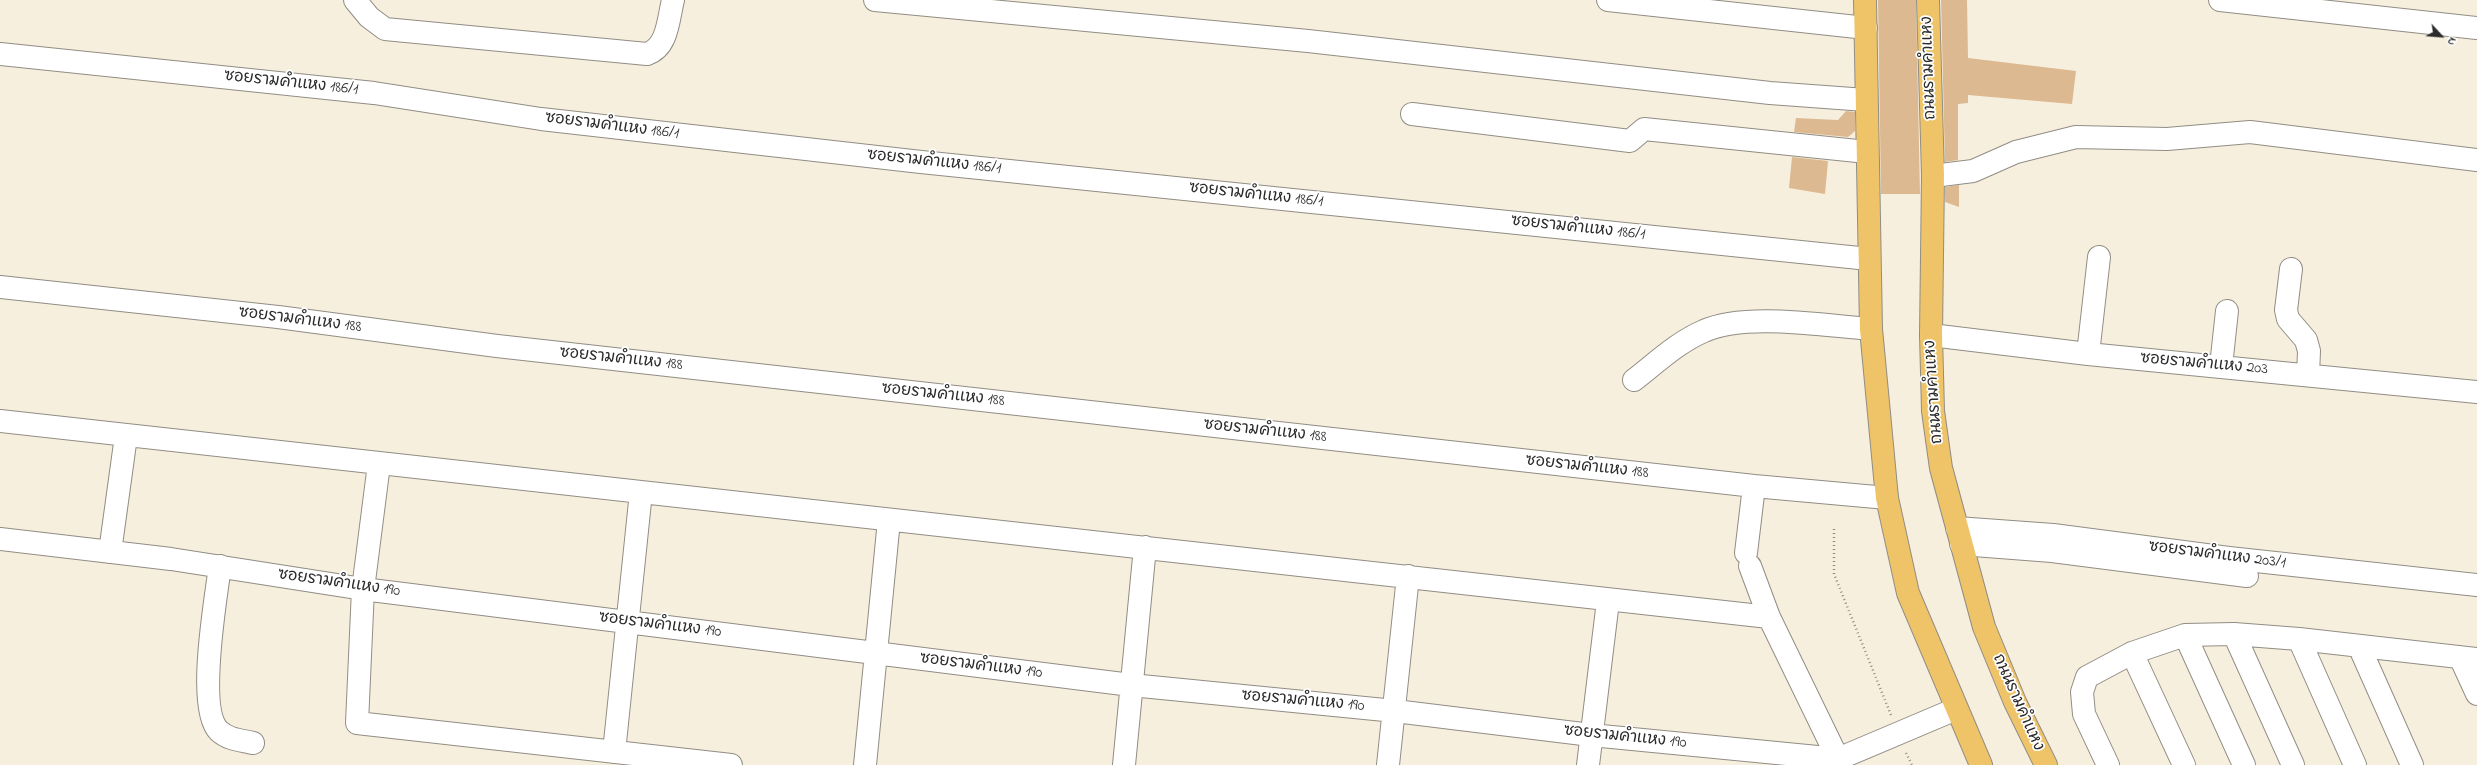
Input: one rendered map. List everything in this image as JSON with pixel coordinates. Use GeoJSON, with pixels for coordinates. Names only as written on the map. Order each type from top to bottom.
{"type":"FeatureCollection","features":[{"type":"Feature","properties":{"kind":"main road"},"geometry":{"type":"LineString","coordinates":[[1865,0],[1871,329],[1887,498],[1908,593],[1981,765]]}},
{"type":"Feature","properties":{"kind":"main road","name":"ถนนรามคำแหง"},"geometry":{"type":"LineString","coordinates":[[1928,0],[1933,176],[1931,335],[1933,411],[1941,468],[1984,627],[2015,702],[2046,765]]}},
{"type":"Feature","properties":{"kind":"street"},"geometry":{"type":"LineString","coordinates":[[355,0],[369,17],[385,29],[646,54],[655,51],[662,44],[673,0]]}},
{"type":"Feature","properties":{"kind":"street"},"geometry":{"type":"LineString","coordinates":[[875,0],[1300,40],[1762,92],[1866,100]]}},
{"type":"Feature","properties":{"kind":"street"},"geometry":{"type":"LineString","coordinates":[[1608,0],[1866,28]]}},
{"type":"Feature","properties":{"kind":"street"},"geometry":{"type":"LineString","coordinates":[[2220,0],[2477,28]]}},
{"type":"Feature","properties":{"kind":"street","name":"ซอยรามคำแหง 186/1"},"geometry":{"type":"LineString","coordinates":[[0,54],[374,93],[541,119],[921,162],[1869,259]]}},
{"type":"Feature","properties":{"kind":"street"},"geometry":{"type":"LineString","coordinates":[[1412,114],[1630,141],[1644,129],[1867,152]]}},
{"type":"Feature","properties":{"kind":"street"},"geometry":{"type":"LineString","coordinates":[[1933,176],[1973,171],[2016,152],[2076,137],[2167,139],[2250,132],[2477,160]]}},
{"type":"Feature","properties":{"kind":"street"},"geometry":{"type":"LineString","coordinates":[[2088,354],[2099,257]]}},
{"type":"Feature","properties":{"kind":"street"},"geometry":{"type":"LineString","coordinates":[[2291,269],[2286,310],[2288,319],[2306,340],[2309,351],[2308,375]]}},
{"type":"Feature","properties":{"kind":"street","name":"ซอยรามคำแหง 188"},"geometry":{"type":"LineString","coordinates":[[0,287],[278,318],[528,350],[1754,486],[1887,498]]}},
{"type":"Feature","properties":{"kind":"street"},"geometry":{"type":"LineString","coordinates":[[2221,366],[2227,311]]}},
{"type":"Feature","properties":{"kind":"street"},"geometry":{"type":"LineString","coordinates":[[1634,380],[1682,343],[1705,330],[1733,323],[1766,322],[1871,329]]}},
{"type":"Feature","properties":{"kind":"street","name":"ซอยรามคำแหง 203"},"geometry":{"type":"LineString","coordinates":[[1931,335],[2088,354],[2477,392]]}},
{"type":"Feature","properties":{"kind":"street"},"geometry":{"type":"LineString","coordinates":[[0,421],[379,464],[1408,576],[1608,601],[1770,617]]}},
{"type":"Feature","properties":{"kind":"street"},"geometry":{"type":"LineString","coordinates":[[110,552],[126,436]]}},
{"type":"Feature","properties":{"kind":"street"},"geometry":{"type":"LineString","coordinates":[[379,464],[363,589],[357,723],[731,765]]}},
{"type":"Feature","properties":{"kind":"street"},"geometry":{"type":"LineString","coordinates":[[1754,486],[1748,559],[1770,617],[1840,762]]}},
{"type":"Feature","properties":{"kind":"street"},"geometry":{"type":"LineString","coordinates":[[614,752],[626,622],[641,492]]}},
{"type":"Feature","properties":{"kind":"street"},"geometry":{"type":"LineString","coordinates":[[865,765],[890,520]]}},
{"type":"Feature","properties":{"kind":"street","name":"ซอยรามคำแหง 203/1"},"geometry":{"type":"LineString","coordinates":[[1959,536],[2229,558],[2477,585]]}},
{"type":"Feature","properties":{"kind":"street","name":"ซอยรามคำแหง 190"},"geometry":{"type":"LineString","coordinates":[[0,540],[220,566],[363,589],[1130,686],[1395,711],[1591,735],[1840,762],[1956,709]]}},
{"type":"Feature","properties":{"kind":"street","name":"ซอยรามคำแหง 203/1"},"geometry":{"type":"LineString","coordinates":[[2053,543],[2247,576]]}},
{"type":"Feature","properties":{"kind":"street"},"geometry":{"type":"LineString","coordinates":[[1124,765],[1130,686],[1146,548]]}},
{"type":"Feature","properties":{"kind":"street"},"geometry":{"type":"LineString","coordinates":[[220,566],[208,657],[212,721],[218,730],[229,738],[253,743]]}},
{"type":"Feature","properties":{"kind":"street"},"geometry":{"type":"LineString","coordinates":[[1388,765],[1395,711],[1408,576]]}},
{"type":"Feature","properties":{"kind":"street"},"geometry":{"type":"LineString","coordinates":[[1588,765],[1608,601]]}},
{"type":"Feature","properties":{"kind":"street"},"geometry":{"type":"LineString","coordinates":[[2234,634],[2293,765]]}},
{"type":"Feature","properties":{"kind":"street"},"geometry":{"type":"LineString","coordinates":[[2108,765],[2084,714],[2082,692],[2088,677],[2132,653],[2185,635],[2234,634],[2299,639],[2468,658],[2477,694]]}},
{"type":"Feature","properties":{"kind":"street"},"geometry":{"type":"LineString","coordinates":[[2185,635],[2244,765]]}},
{"type":"Feature","properties":{"kind":"street"},"geometry":{"type":"LineString","coordinates":[[2299,639],[2355,765]]}},
{"type":"Feature","properties":{"kind":"street"},"geometry":{"type":"LineString","coordinates":[[2359,646],[2412,765]]}},
{"type":"Feature","properties":{"kind":"street"},"geometry":{"type":"LineString","coordinates":[[2132,653],[2184,765]]}},
{"type":"Feature","properties":{"kind":"path"},"geometry":{"type":"LineString","coordinates":[[1834,529],[1834,574],[1912,765]]}},
{"type":"Feature","properties":{"kind":"building"},"geometry":{"type":"Polygon","coordinates":[[[1878,0],[1916,0],[1920,194],[1881,194],[1878,0]]]}},
{"type":"Feature","properties":{"kind":"building"},"geometry":{"type":"Polygon","coordinates":[[[1941,0],[1967,0],[1968,58],[2076,71],[2072,104],[1968,95],[1968,103],[1958,104],[1958,160],[1945,162],[1941,0]]]}},
{"type":"Feature","properties":{"kind":"building"},"geometry":{"type":"Polygon","coordinates":[[[1846,111],[1855,112],[1855,131],[1848,137],[1794,132],[1796,118],[1838,120],[1846,111]]]}},
{"type":"Feature","properties":{"kind":"building"},"geometry":{"type":"Polygon","coordinates":[[[1792,157],[1828,161],[1825,194],[1789,188],[1792,157]]]}},
{"type":"Feature","properties":{"kind":"building"},"geometry":{"type":"Polygon","coordinates":[[[1959,185],[1959,207],[1945,202],[1945,187],[1959,185]]]}}]}
